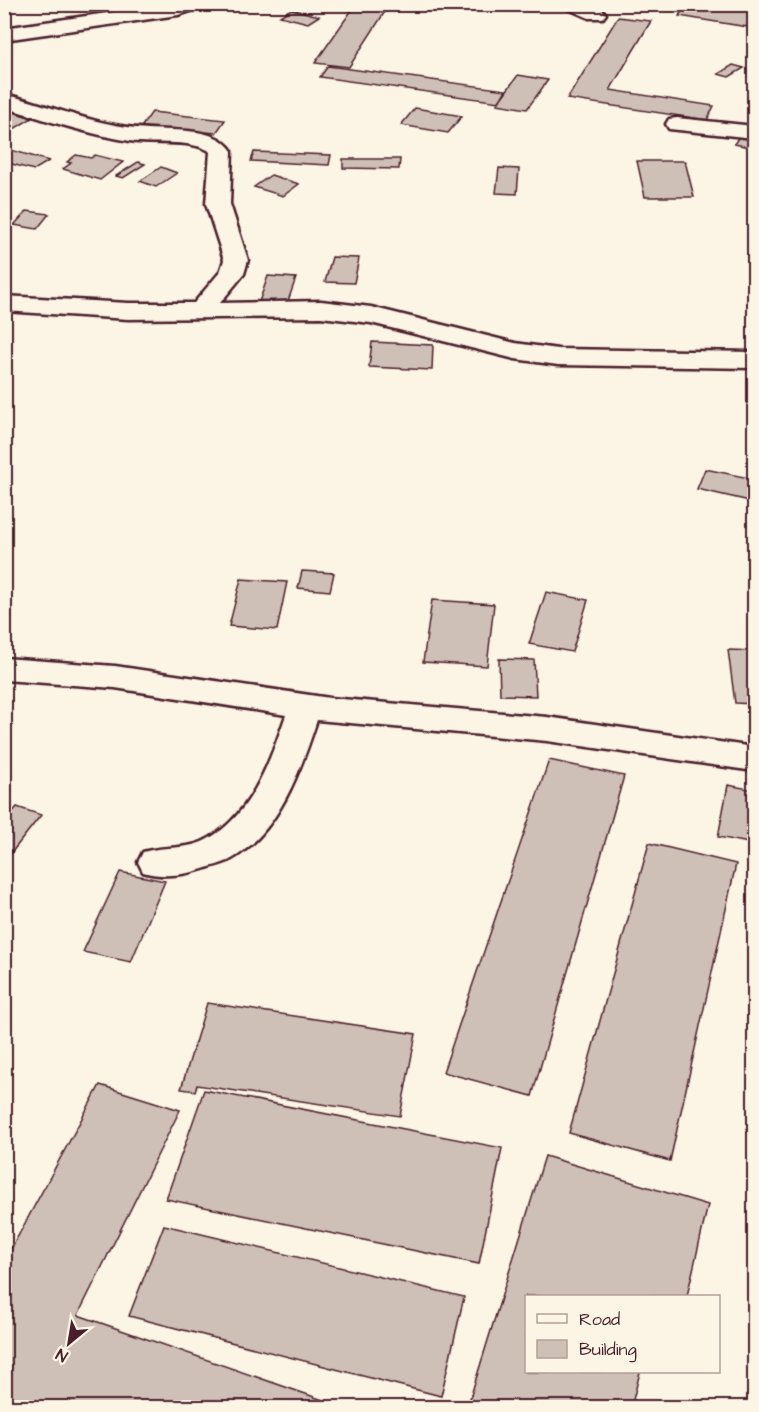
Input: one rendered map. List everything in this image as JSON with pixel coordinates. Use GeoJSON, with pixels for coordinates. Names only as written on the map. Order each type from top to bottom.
{"type":"FeatureCollection","features":[{"type":"Feature","properties":{"kind":"street"},"geometry":{"type":"LineString","coordinates":[[4,34],[92,13],[193,4]]}},
{"type":"Feature","properties":{"kind":"street"},"geometry":{"type":"LineString","coordinates":[[573,4],[596,14]]}},
{"type":"Feature","properties":{"kind":"street"},"geometry":{"type":"LineString","coordinates":[[4,100],[126,135],[199,140],[217,145],[221,151],[218,204],[236,260],[232,274],[216,290],[202,310]]}},
{"type":"Feature","properties":{"kind":"street"},"geometry":{"type":"LineString","coordinates":[[677,124],[754,132]]}},
{"type":"Feature","properties":{"kind":"street"},"geometry":{"type":"LineString","coordinates":[[4,303],[128,311],[321,309],[371,315],[515,351],[558,357],[754,360]]}},
{"type":"Feature","properties":{"kind":"street"},"geometry":{"type":"LineString","coordinates":[[4,669],[115,677],[305,706],[547,729],[754,759]]}},
{"type":"Feature","properties":{"kind":"street"},"geometry":{"type":"LineString","coordinates":[[156,861],[178,863],[213,853],[229,844],[269,796],[289,756],[305,706]]}},
{"type":"Feature","properties":{"kind":"building"},"geometry":{"type":"Polygon","coordinates":[[[356,4],[390,4],[349,67],[315,63],[356,4]]]}},
{"type":"Feature","properties":{"kind":"building"},"geometry":{"type":"Polygon","coordinates":[[[686,4],[714,4],[754,11],[754,28],[679,16],[686,4]]]}},
{"type":"Feature","properties":{"kind":"building"},"geometry":{"type":"Polygon","coordinates":[[[291,9],[319,16],[308,23],[280,16],[291,9]]]}},
{"type":"Feature","properties":{"kind":"building"},"geometry":{"type":"Polygon","coordinates":[[[618,17],[651,21],[610,90],[714,106],[707,120],[567,99],[618,17]]]}},
{"type":"Feature","properties":{"kind":"building"},"geometry":{"type":"Polygon","coordinates":[[[733,65],[744,68],[729,77],[718,74],[733,65]]]}},
{"type":"Feature","properties":{"kind":"building"},"geometry":{"type":"Polygon","coordinates":[[[328,66],[506,90],[499,102],[320,77],[328,66]]]}},
{"type":"Feature","properties":{"kind":"building"},"geometry":{"type":"Polygon","coordinates":[[[518,75],[548,80],[527,109],[497,104],[518,75]]]}},
{"type":"Feature","properties":{"kind":"building"},"geometry":{"type":"Polygon","coordinates":[[[415,108],[462,116],[448,133],[401,125],[415,108]]]}},
{"type":"Feature","properties":{"kind":"building"},"geometry":{"type":"Polygon","coordinates":[[[4,109],[32,118],[9,132],[4,131],[4,109]]]}},
{"type":"Feature","properties":{"kind":"building"},"geometry":{"type":"Polygon","coordinates":[[[152,112],[225,120],[216,133],[206,132],[202,137],[139,130],[152,112]]]}},
{"type":"Feature","properties":{"kind":"building"},"geometry":{"type":"Polygon","coordinates":[[[740,135],[754,137],[754,148],[734,144],[740,135]]]}},
{"type":"Feature","properties":{"kind":"building"},"geometry":{"type":"Polygon","coordinates":[[[11,150],[49,161],[34,170],[4,162],[4,154],[11,150]]]}},
{"type":"Feature","properties":{"kind":"building"},"geometry":{"type":"Polygon","coordinates":[[[254,152],[331,155],[329,165],[251,161],[254,152]]]}},
{"type":"Feature","properties":{"kind":"building"},"geometry":{"type":"Polygon","coordinates":[[[76,155],[91,158],[95,155],[123,162],[100,180],[63,169],[71,163],[67,162],[76,155]]]}},
{"type":"Feature","properties":{"kind":"building"},"geometry":{"type":"Polygon","coordinates":[[[343,159],[400,159],[399,169],[343,168],[343,159]]]}},
{"type":"Feature","properties":{"kind":"building"},"geometry":{"type":"Polygon","coordinates":[[[637,161],[685,161],[694,197],[645,197],[637,161]]]}},
{"type":"Feature","properties":{"kind":"building"},"geometry":{"type":"Polygon","coordinates":[[[138,162],[145,164],[123,178],[116,176],[138,162]]]}},
{"type":"Feature","properties":{"kind":"building"},"geometry":{"type":"Polygon","coordinates":[[[161,167],[177,173],[156,187],[140,181],[161,167]]]}},
{"type":"Feature","properties":{"kind":"building"},"geometry":{"type":"Polygon","coordinates":[[[499,168],[519,169],[517,194],[496,193],[499,168]]]}},
{"type":"Feature","properties":{"kind":"building"},"geometry":{"type":"Polygon","coordinates":[[[271,175],[299,184],[283,196],[254,187],[271,175]]]}},
{"type":"Feature","properties":{"kind":"building"},"geometry":{"type":"Polygon","coordinates":[[[27,211],[49,214],[37,229],[14,225],[27,211]]]}},
{"type":"Feature","properties":{"kind":"building"},"geometry":{"type":"Polygon","coordinates":[[[332,257],[359,258],[354,283],[325,282],[332,257]]]}},
{"type":"Feature","properties":{"kind":"building"},"geometry":{"type":"Polygon","coordinates":[[[268,276],[296,278],[287,304],[259,302],[268,276]]]}},
{"type":"Feature","properties":{"kind":"building"},"geometry":{"type":"Polygon","coordinates":[[[372,342],[433,345],[432,370],[369,367],[372,342]]]}},
{"type":"Feature","properties":{"kind":"building"},"geometry":{"type":"Polygon","coordinates":[[[705,469],[754,479],[754,502],[697,489],[705,469]]]}},
{"type":"Feature","properties":{"kind":"building"},"geometry":{"type":"Polygon","coordinates":[[[302,571],[334,573],[330,591],[298,588],[302,571]]]}},
{"type":"Feature","properties":{"kind":"building"},"geometry":{"type":"Polygon","coordinates":[[[241,579],[287,582],[277,630],[229,626],[241,579]]]}},
{"type":"Feature","properties":{"kind":"building"},"geometry":{"type":"Polygon","coordinates":[[[546,592],[588,600],[572,652],[529,644],[546,592]]]}},
{"type":"Feature","properties":{"kind":"building"},"geometry":{"type":"Polygon","coordinates":[[[432,600],[494,604],[487,666],[423,662],[432,600]]]}},
{"type":"Feature","properties":{"kind":"building"},"geometry":{"type":"Polygon","coordinates":[[[728,650],[754,651],[754,704],[735,703],[728,650]]]}},
{"type":"Feature","properties":{"kind":"building"},"geometry":{"type":"Polygon","coordinates":[[[499,659],[534,660],[536,696],[500,695],[499,659]]]}},
{"type":"Feature","properties":{"kind":"building"},"geometry":{"type":"Polygon","coordinates":[[[549,760],[624,776],[532,1096],[443,1072],[549,760]]]}},
{"type":"Feature","properties":{"kind":"building"},"geometry":{"type":"Polygon","coordinates":[[[728,785],[754,790],[754,844],[718,837],[728,785]]]}},
{"type":"Feature","properties":{"kind":"building"},"geometry":{"type":"Polygon","coordinates":[[[17,807],[41,815],[4,862],[4,823],[17,807]]]}},
{"type":"Feature","properties":{"kind":"building"},"geometry":{"type":"Polygon","coordinates":[[[649,843],[736,864],[670,1161],[569,1133],[649,843]]]}},
{"type":"Feature","properties":{"kind":"building"},"geometry":{"type":"Polygon","coordinates":[[[120,872],[165,881],[131,962],[83,952],[120,872]]]}},
{"type":"Feature","properties":{"kind":"building"},"geometry":{"type":"Polygon","coordinates":[[[207,1003],[416,1034],[400,1116],[197,1085],[195,1091],[181,1089],[207,1003]]]}},
{"type":"Feature","properties":{"kind":"building"},"geometry":{"type":"Polygon","coordinates":[[[100,1085],[180,1110],[78,1315],[346,1408],[40,1408],[4,1395],[4,1262],[100,1085]]]}},
{"type":"Feature","properties":{"kind":"building"},"geometry":{"type":"Polygon","coordinates":[[[204,1090],[502,1148],[479,1264],[166,1199],[204,1090]]]}},
{"type":"Feature","properties":{"kind":"building"},"geometry":{"type":"Polygon","coordinates":[[[545,1156],[708,1205],[687,1295],[525,1295],[525,1373],[640,1373],[631,1408],[467,1408],[545,1156]]]}},
{"type":"Feature","properties":{"kind":"building"},"geometry":{"type":"Polygon","coordinates":[[[164,1225],[464,1297],[441,1396],[129,1316],[164,1225]]]}}]}
